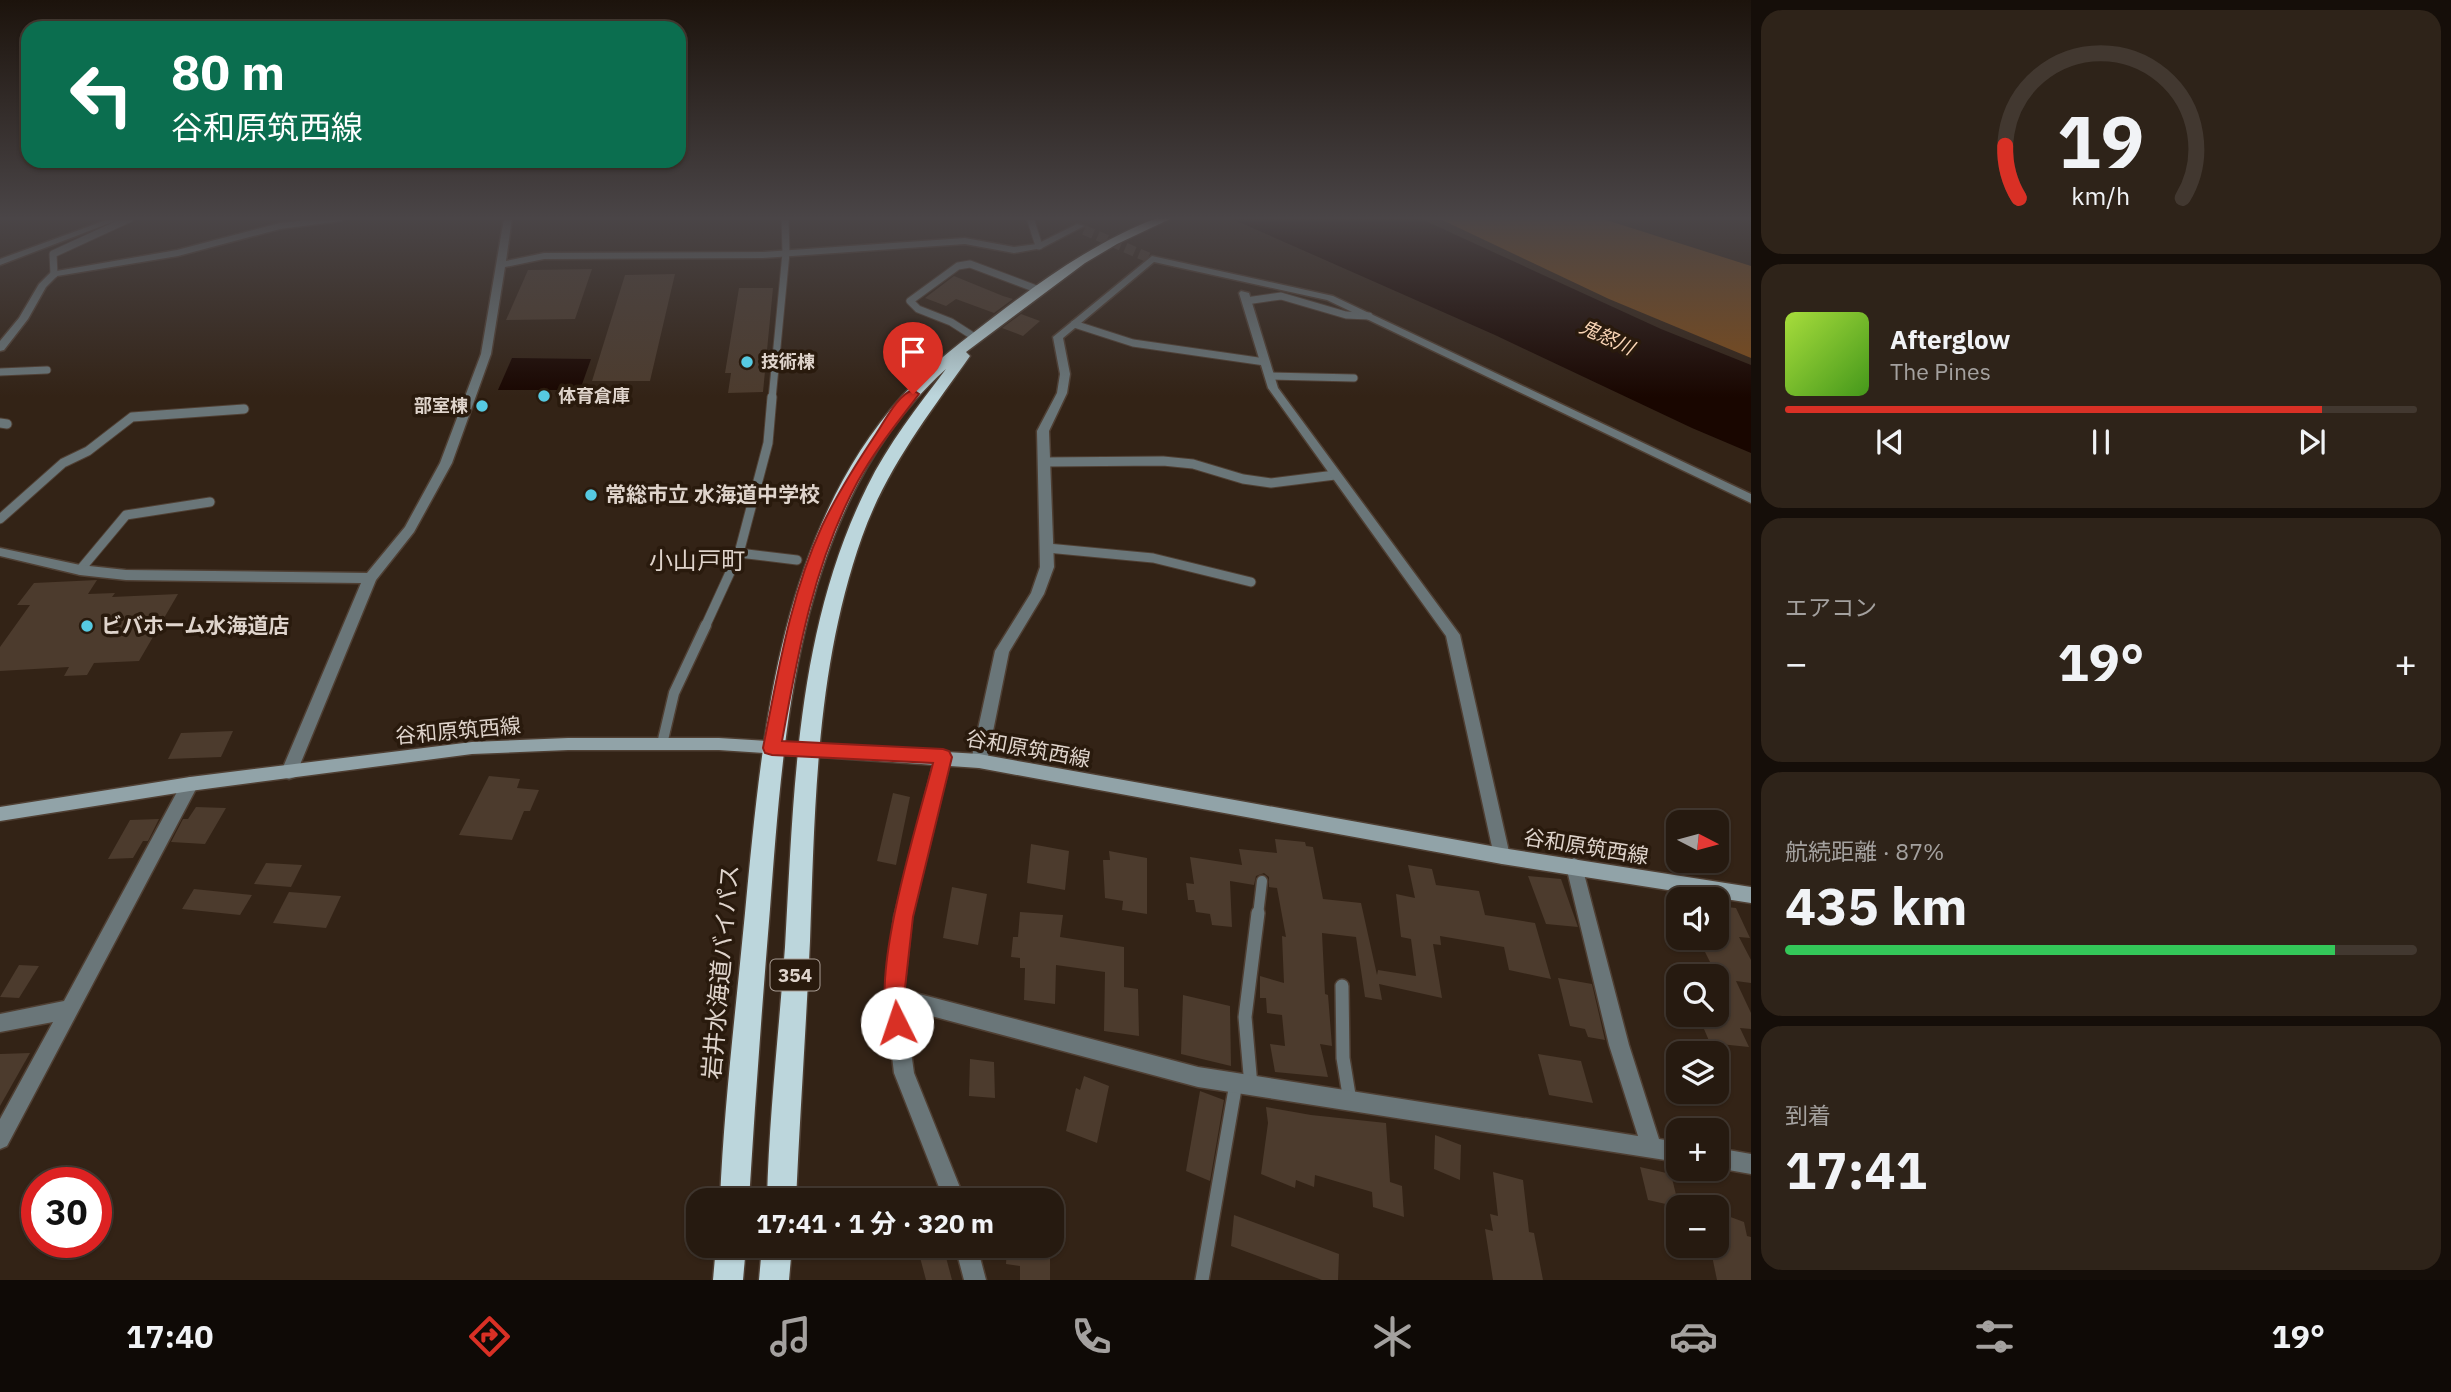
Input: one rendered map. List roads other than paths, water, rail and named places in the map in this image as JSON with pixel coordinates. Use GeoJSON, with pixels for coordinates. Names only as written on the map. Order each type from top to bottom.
{"type":"FeatureCollection","features":[{"type":"Feature","properties":{"kind":"highway","name":"354"},"geometry":{"type":"LineString","coordinates":[[772,748],[792,643],[813,567],[846,492],[896,413],[929,374],[1059,278]]}},
{"type":"Feature","properties":{"kind":"highway","name":"354"},"geometry":{"type":"LineString","coordinates":[[782,1188],[807,750],[834,600],[863,514],[896,448],[976,338]]}},
{"type":"Feature","properties":{"kind":"highway","name":"岩井水海道バイパス"},"geometry":{"type":"LineString","coordinates":[[735,1188],[772,748]]}},
{"type":"Feature","properties":{"kind":"highway"},"geometry":{"type":"LineString","coordinates":[[728,1280],[729,1258]]}},
{"type":"Feature","properties":{"kind":"highway"},"geometry":{"type":"LineString","coordinates":[[774,1280],[776,1258]]}},
{"type":"Feature","properties":{"kind":"main road","name":"谷和原筑西線"},"geometry":{"type":"LineString","coordinates":[[0,814],[190,784],[472,748],[568,744],[719,744],[979,761],[1502,856],[1751,895]]}},
{"type":"Feature","properties":{"kind":"street"},"geometry":{"type":"LineString","coordinates":[[0,348],[50,278]]}},
{"type":"Feature","properties":{"kind":"street"},"geometry":{"type":"LineString","coordinates":[[289,772],[370,578],[410,529],[446,463],[486,354],[499,278]]}},
{"type":"Feature","properties":{"kind":"street"},"geometry":{"type":"LineString","coordinates":[[979,761],[1002,651],[1037,594],[1047,567],[1043,431],[1062,393],[1065,374],[1058,337],[1130,278]]}},
{"type":"Feature","properties":{"kind":"street"},"geometry":{"type":"LineString","coordinates":[[1238,278],[1330,298],[1751,499]]}},
{"type":"Feature","properties":{"kind":"street"},"geometry":{"type":"LineString","coordinates":[[1245,297],[1273,388],[1452,635],[1502,856]]}},
{"type":"Feature","properties":{"kind":"street"},"geometry":{"type":"LineString","coordinates":[[0,552],[80,570],[126,575],[370,578]]}},
{"type":"Feature","properties":{"kind":"street"},"geometry":{"type":"LineString","coordinates":[[943,757],[903,917],[894,997],[904,1073],[948,1188]]}},
{"type":"Feature","properties":{"kind":"street"},"geometry":{"type":"LineString","coordinates":[[0,1139],[190,784]]}},
{"type":"Feature","properties":{"kind":"street"},"geometry":{"type":"LineString","coordinates":[[1574,866],[1619,1045],[1652,1148]]}},
{"type":"Feature","properties":{"kind":"street"},"geometry":{"type":"LineString","coordinates":[[894,997],[1198,1077],[1666,1150]]}},
{"type":"Feature","properties":{"kind":"street"},"geometry":{"type":"LineString","coordinates":[[0,1023],[69,1009]]}},
{"type":"Feature","properties":{"kind":"street"},"geometry":{"type":"LineString","coordinates":[[1729,1160],[1751,1164]]}},
{"type":"Feature","properties":{"kind":"street"},"geometry":{"type":"LineString","coordinates":[[969,1258],[975,1280]]}},
{"type":"Feature","properties":{"kind":"lane"},"geometry":{"type":"LineString","coordinates":[[662,744],[674,693],[739,553],[768,443],[784,278]]}},
{"type":"Feature","properties":{"kind":"lane"},"geometry":{"type":"LineString","coordinates":[[942,278],[910,301],[915,307],[953,323],[965,334],[976,338]]}},
{"type":"Feature","properties":{"kind":"lane"},"geometry":{"type":"LineString","coordinates":[[1007,278],[1040,290]]}},
{"type":"Feature","properties":{"kind":"lane"},"geometry":{"type":"LineString","coordinates":[[1245,297],[1281,296],[1346,315],[1368,316]]}},
{"type":"Feature","properties":{"kind":"lane"},"geometry":{"type":"LineString","coordinates":[[1074,324],[1133,343],[1267,369],[1354,379]]}},
{"type":"Feature","properties":{"kind":"lane"},"geometry":{"type":"LineString","coordinates":[[0,372],[47,370]]}},
{"type":"Feature","properties":{"kind":"lane"},"geometry":{"type":"LineString","coordinates":[[0,519],[63,463],[88,451],[132,417],[244,409]]}},
{"type":"Feature","properties":{"kind":"lane"},"geometry":{"type":"LineString","coordinates":[[1044,462],[1183,463],[1271,483],[1335,475]]}},
{"type":"Feature","properties":{"kind":"lane"},"geometry":{"type":"LineString","coordinates":[[80,570],[126,515],[210,502]]}},
{"type":"Feature","properties":{"kind":"lane"},"geometry":{"type":"LineString","coordinates":[[1047,548],[1153,558],[1251,582]]}},
{"type":"Feature","properties":{"kind":"lane"},"geometry":{"type":"LineString","coordinates":[[739,553],[797,560]]}},
{"type":"Feature","properties":{"kind":"lane"},"geometry":{"type":"LineString","coordinates":[[1202,1280],[1244,1084],[1245,1017],[1262,881]]}},
{"type":"Feature","properties":{"kind":"lane"},"geometry":{"type":"LineString","coordinates":[[1342,986],[1343,1058],[1350,1101]]}},
{"type":"Feature","properties":{"kind":"water","name":"鬼怒川"},"geometry":{"type":"Polygon","coordinates":[[[1365,278],[1549,278],[1661,329],[1751,365],[1751,453],[1692,428],[1495,335],[1365,278]]]}},
{"type":"Feature","properties":{"kind":"water"},"geometry":{"type":"Polygon","coordinates":[[[512,358],[591,359],[580,390],[498,390],[512,358]]]}},
{"type":"Feature","properties":{"kind":"place","name":"技術棟"},"geometry":{"type":"Point","coordinates":[747,362]}},
{"type":"Feature","properties":{"kind":"place","name":"体育倉庫"},"geometry":{"type":"Point","coordinates":[544,396]}},
{"type":"Feature","properties":{"kind":"place","name":"部室棟"},"geometry":{"type":"Point","coordinates":[482,406]}},
{"type":"Feature","properties":{"kind":"place","name":"常総市立 水海道中学校"},"geometry":{"type":"Point","coordinates":[591,495]}},
{"type":"Feature","properties":{"kind":"place","name":"ビバホーム水海道店"},"geometry":{"type":"Point","coordinates":[87,626]}},
{"type":"Feature","properties":{"kind":"district","name":"小山戸町"},"geometry":{"type":"Point","coordinates":[697,561]}}]}
